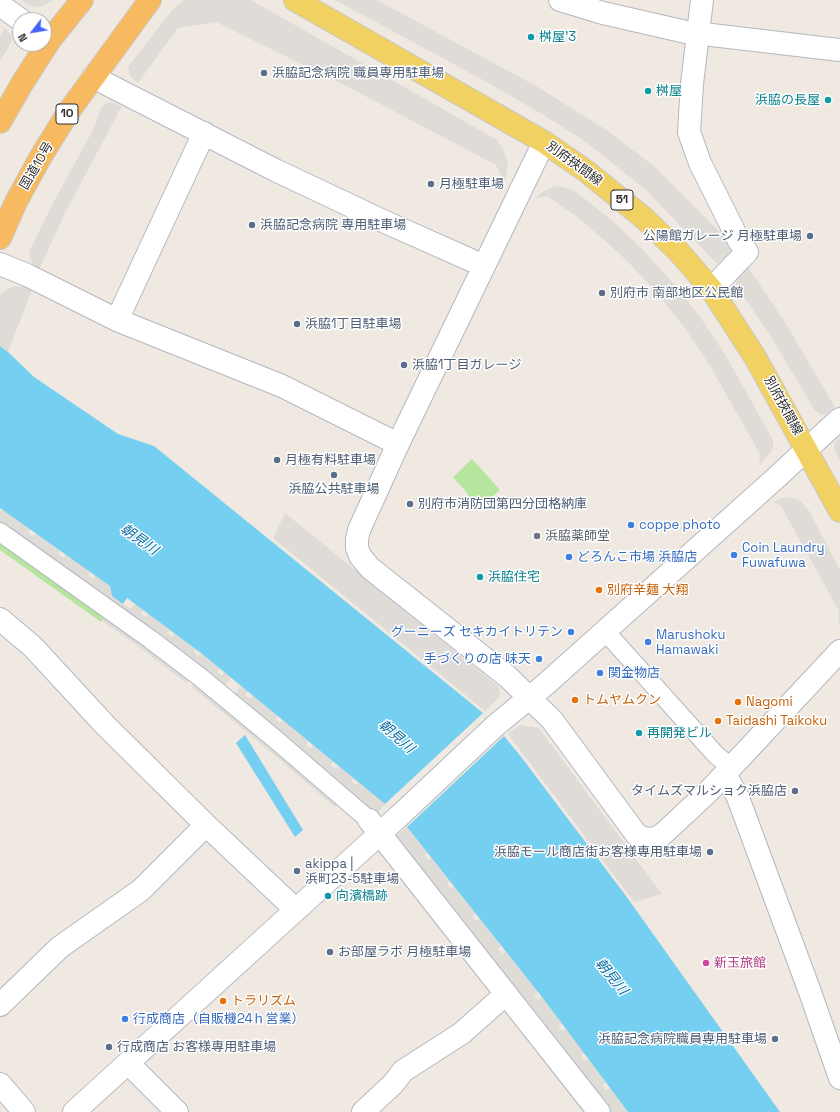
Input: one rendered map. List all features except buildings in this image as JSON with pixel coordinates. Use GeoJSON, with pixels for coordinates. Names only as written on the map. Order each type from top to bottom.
{"type":"FeatureCollection","features":[{"type":"Feature","properties":{"kind":"highway"},"geometry":{"type":"LineString","coordinates":[[52,33],[82,0]]}},
{"type":"Feature","properties":{"kind":"highway","name":"国道10号"},"geometry":{"type":"LineString","coordinates":[[0,238],[16,202],[40,158],[93,77],[150,0]]}},
{"type":"Feature","properties":{"kind":"highway"},"geometry":{"type":"LineString","coordinates":[[0,122],[39,52]]}},
{"type":"Feature","properties":{"kind":"main road","name":"別府挾間線"},"geometry":{"type":"LineString","coordinates":[[295,0],[544,142],[586,171],[645,219],[679,252],[710,289],[755,357],[840,511]]}},
{"type":"Feature","properties":{"kind":"street"},"geometry":{"type":"LineString","coordinates":[[560,0],[603,13],[686,32],[840,50]]}},
{"type":"Feature","properties":{"kind":"street"},"geometry":{"type":"LineString","coordinates":[[702,0],[692,84],[689,132],[700,163],[739,241],[747,252],[710,289]]}},
{"type":"Feature","properties":{"kind":"street"},"geometry":{"type":"LineString","coordinates":[[0,5],[12,14]]}},
{"type":"Feature","properties":{"kind":"street"},"geometry":{"type":"LineString","coordinates":[[93,77],[275,170],[383,221],[484,266]]}},
{"type":"Feature","properties":{"kind":"street"},"geometry":{"type":"LineString","coordinates":[[117,320],[204,133]]}},
{"type":"Feature","properties":{"kind":"street"},"geometry":{"type":"LineString","coordinates":[[544,142],[398,444],[359,530],[357,548],[360,556],[370,568],[508,677],[552,720],[632,829],[642,838],[658,838],[664,833],[728,771],[840,651]]}},
{"type":"Feature","properties":{"kind":"street"},"geometry":{"type":"LineString","coordinates":[[0,264],[27,275],[117,320],[282,386],[398,444]]}},
{"type":"Feature","properties":{"kind":"street"},"geometry":{"type":"LineString","coordinates":[[74,1112],[296,910],[375,826],[398,817],[495,726],[605,631],[840,419]]}},
{"type":"Feature","properties":{"kind":"street"},"geometry":{"type":"LineString","coordinates":[[0,532],[150,639],[187,668],[275,739],[375,826],[599,1112]]}},
{"type":"Feature","properties":{"kind":"street"},"geometry":{"type":"LineString","coordinates":[[0,620],[33,648],[105,725],[206,826],[296,910]]}},
{"type":"Feature","properties":{"kind":"street"},"geometry":{"type":"LineString","coordinates":[[605,631],[716,755],[728,771],[810,992],[840,1078]]}},
{"type":"Feature","properties":{"kind":"street"},"geometry":{"type":"LineString","coordinates":[[0,1005],[60,947],[141,890],[206,826]]}},
{"type":"Feature","properties":{"kind":"street"},"geometry":{"type":"LineString","coordinates":[[363,1112],[393,1084],[403,1071],[462,1033],[506,994]]}},
{"type":"Feature","properties":{"kind":"street"},"geometry":{"type":"LineString","coordinates":[[128,1063],[177,1112]]}},
{"type":"Feature","properties":{"kind":"street"},"geometry":{"type":"LineString","coordinates":[[0,1084],[24,1112]]}},
{"type":"Feature","properties":{"kind":"green space"},"geometry":{"type":"Polygon","coordinates":[[[472,459],[500,490],[480,507],[477,504],[475,505],[467,496],[468,494],[453,477],[472,459]]]}},
{"type":"Feature","properties":{"kind":"green space"},"geometry":{"type":"Polygon","coordinates":[[[0,539],[106,615],[101,622],[0,550],[0,539]]]}},
{"type":"Feature","properties":{"kind":"shaded area"},"geometry":{"type":"Polygon","coordinates":[[[53,0],[43,6],[36,7],[29,5],[22,1],[53,0]]]}},
{"type":"Feature","properties":{"kind":"shaded area"},"geometry":{"type":"Polygon","coordinates":[[[184,0],[251,0],[362,63],[497,140],[502,147],[508,162],[504,182],[496,165],[348,87],[216,22],[178,28],[138,83],[132,78],[128,67],[173,9],[184,0]]]}},
{"type":"Feature","properties":{"kind":"shaded area"},"geometry":{"type":"Polygon","coordinates":[[[335,0],[377,0],[536,86],[605,129],[655,167],[731,243],[732,249],[720,264],[716,263],[644,188],[586,142],[542,114],[483,80],[335,0]]]}},
{"type":"Feature","properties":{"kind":"shaded area"},"geometry":{"type":"Polygon","coordinates":[[[5,28],[11,35],[12,39],[0,61],[0,37],[5,28]]]}},
{"type":"Feature","properties":{"kind":"shaded area"},"geometry":{"type":"Polygon","coordinates":[[[110,102],[122,106],[65,213],[39,270],[30,259],[29,252],[50,209],[95,126],[101,108],[110,102]]]}},
{"type":"Feature","properties":{"kind":"shaded area"},"geometry":{"type":"Polygon","coordinates":[[[555,186],[571,189],[616,224],[643,250],[673,283],[701,318],[726,356],[773,440],[771,452],[759,466],[760,454],[710,366],[686,330],[659,295],[629,263],[576,216],[547,196],[535,199],[541,193],[555,186]]]}},
{"type":"Feature","properties":{"kind":"shaded area"},"geometry":{"type":"Polygon","coordinates":[[[748,267],[786,324],[835,407],[826,414],[821,415],[814,409],[770,335],[737,287],[737,279],[748,267]]]}},
{"type":"Feature","properties":{"kind":"shaded area"},"geometry":{"type":"Polygon","coordinates":[[[20,286],[32,290],[8,352],[0,346],[0,295],[5,290],[20,286]]]}},
{"type":"Feature","properties":{"kind":"shaded area"},"geometry":{"type":"Polygon","coordinates":[[[840,437],[840,460],[834,449],[834,445],[840,437]]]}},
{"type":"Feature","properties":{"kind":"shaded area"},"geometry":{"type":"Polygon","coordinates":[[[785,497],[798,499],[808,509],[840,570],[840,622],[838,624],[839,611],[781,506],[773,502],[785,497]]]}},
{"type":"Feature","properties":{"kind":"shaded area"},"geometry":{"type":"Polygon","coordinates":[[[2,509],[30,529],[28,533],[33,537],[36,533],[60,551],[58,554],[63,558],[66,554],[90,572],[88,575],[93,579],[96,575],[110,586],[112,596],[131,609],[135,604],[144,610],[141,614],[146,617],[149,614],[170,629],[167,633],[172,637],[175,633],[196,649],[194,652],[198,656],[201,653],[220,668],[217,672],[222,675],[224,672],[231,678],[223,688],[0,524],[0,512],[2,509]]]}},
{"type":"Feature","properties":{"kind":"shaded area"},"geometry":{"type":"Polygon","coordinates":[[[285,513],[499,687],[500,697],[485,711],[273,538],[285,513]]]}},
{"type":"Feature","properties":{"kind":"shaded area"},"geometry":{"type":"Polygon","coordinates":[[[106,615],[191,678],[186,683],[142,649],[102,621],[106,615]]]}},
{"type":"Feature","properties":{"kind":"shaded area"},"geometry":{"type":"Polygon","coordinates":[[[196,682],[337,804],[335,807],[192,687],[196,682]]]}},
{"type":"Feature","properties":{"kind":"shaded area"},"geometry":{"type":"Polygon","coordinates":[[[241,686],[248,691],[245,695],[250,699],[253,695],[278,716],[276,720],[280,723],[283,720],[308,741],[306,744],[310,748],[313,745],[333,761],[331,765],[336,769],[338,765],[354,778],[351,781],[356,785],[358,782],[385,804],[378,813],[375,814],[233,696],[241,686]]]}},
{"type":"Feature","properties":{"kind":"shaded area"},"geometry":{"type":"Polygon","coordinates":[[[483,713],[484,714],[389,807],[385,804],[483,713]]]}},
{"type":"Feature","properties":{"kind":"shaded area"},"geometry":{"type":"Polygon","coordinates":[[[520,725],[539,728],[662,894],[634,902],[508,734],[520,725]]]}},
{"type":"Feature","properties":{"kind":"shaded area"},"geometry":{"type":"Polygon","coordinates":[[[407,827],[427,853],[424,856],[428,860],[431,858],[450,881],[447,884],[451,889],[454,886],[476,914],[472,917],[476,921],[480,919],[501,946],[498,949],[502,954],[505,951],[538,992],[534,995],[538,1000],[542,997],[562,1024],[558,1026],[562,1031],[566,1029],[584,1053],[581,1056],[584,1061],[588,1059],[606,1083],[603,1085],[606,1090],[610,1088],[628,1112],[607,1112],[396,836],[407,827]]]}},
{"type":"Feature","properties":{"kind":"shaded area"},"geometry":{"type":"Polygon","coordinates":[[[380,849],[494,988],[493,997],[378,851],[380,849]]]}},
{"type":"Feature","properties":{"kind":"shaded area"},"geometry":{"type":"Polygon","coordinates":[[[503,1006],[591,1112],[583,1112],[501,1007],[503,1006]]]}},
{"type":"Feature","properties":{"kind":"water","name":"朝見川"},"geometry":{"type":"Polygon","coordinates":[[[0,346],[34,377],[118,434],[154,446],[483,713],[522,758],[626,896],[780,1112],[628,1112],[542,997],[407,827],[385,804],[201,653],[127,598],[123,604],[112,596],[110,586],[0,508],[0,346]]]}},
{"type":"Feature","properties":{"kind":"water"},"geometry":{"type":"Polygon","coordinates":[[[245,735],[303,830],[295,837],[236,743],[245,735]]]}},
{"type":"Feature","properties":{"kind":"pier"},"geometry":{"type":"Polygon","coordinates":[[[483,713],[504,736],[407,827],[385,804],[483,713]]]}},
{"type":"Feature","properties":{"kind":"place","name":"桝屋’3"},"geometry":{"type":"Point","coordinates":[531,37]}},
{"type":"Feature","properties":{"kind":"place","name":"浜脇記念病院 職員専用駐車場"},"geometry":{"type":"Point","coordinates":[264,73]}},
{"type":"Feature","properties":{"kind":"place","name":"桝屋"},"geometry":{"type":"Point","coordinates":[648,91]}},
{"type":"Feature","properties":{"kind":"place","name":"浜脇の長屋"},"geometry":{"type":"Point","coordinates":[828,100]}},
{"type":"Feature","properties":{"kind":"place","name":"月極駐車場"},"geometry":{"type":"Point","coordinates":[431,184]}},
{"type":"Feature","properties":{"kind":"place","name":"浜脇記念病院 専用駐車場"},"geometry":{"type":"Point","coordinates":[252,225]}},
{"type":"Feature","properties":{"kind":"place","name":"公陽館ガレージ 月極駐車場"},"geometry":{"type":"Point","coordinates":[810,236]}},
{"type":"Feature","properties":{"kind":"place","name":"別府市 南部地区公民館"},"geometry":{"type":"Point","coordinates":[602,293]}},
{"type":"Feature","properties":{"kind":"place","name":"浜脇1丁目駐車場"},"geometry":{"type":"Point","coordinates":[297,324]}},
{"type":"Feature","properties":{"kind":"place","name":"浜脇1丁目ガレージ"},"geometry":{"type":"Point","coordinates":[404,365]}},
{"type":"Feature","properties":{"kind":"place","name":"月極有料駐車場"},"geometry":{"type":"Point","coordinates":[277,460]}},
{"type":"Feature","properties":{"kind":"place","name":"浜脇公共駐車場"},"geometry":{"type":"Point","coordinates":[334,475]}},
{"type":"Feature","properties":{"kind":"place","name":"別府市消防団第四分団格納庫"},"geometry":{"type":"Point","coordinates":[410,504]}},
{"type":"Feature","properties":{"kind":"place","name":"coppe photo"},"geometry":{"type":"Point","coordinates":[631,525]}},
{"type":"Feature","properties":{"kind":"place","name":"浜脇薬師堂"},"geometry":{"type":"Point","coordinates":[537,536]}},
{"type":"Feature","properties":{"kind":"place","name":"Coin Laundry Fuwafuwa"},"geometry":{"type":"Point","coordinates":[734,555]}},
{"type":"Feature","properties":{"kind":"place","name":"どろんこ市場 浜脇店"},"geometry":{"type":"Point","coordinates":[569,557]}},
{"type":"Feature","properties":{"kind":"place","name":"浜脇住宅"},"geometry":{"type":"Point","coordinates":[480,577]}},
{"type":"Feature","properties":{"kind":"place","name":"別府辛麺 大翔"},"geometry":{"type":"Point","coordinates":[599,590]}},
{"type":"Feature","properties":{"kind":"place","name":"グーニーズ セキカイトリテン"},"geometry":{"type":"Point","coordinates":[571,632]}},
{"type":"Feature","properties":{"kind":"place","name":"Marushoku Hamawaki"},"geometry":{"type":"Point","coordinates":[648,642]}},
{"type":"Feature","properties":{"kind":"place","name":"手づくりの店 味天"},"geometry":{"type":"Point","coordinates":[539,659]}},
{"type":"Feature","properties":{"kind":"place","name":"関金物店"},"geometry":{"type":"Point","coordinates":[600,673]}},
{"type":"Feature","properties":{"kind":"place","name":"トムヤムクン"},"geometry":{"type":"Point","coordinates":[575,700]}},
{"type":"Feature","properties":{"kind":"place","name":"Nagomi"},"geometry":{"type":"Point","coordinates":[738,702]}},
{"type":"Feature","properties":{"kind":"place","name":"Taidashi Taikoku"},"geometry":{"type":"Point","coordinates":[718,721]}},
{"type":"Feature","properties":{"kind":"place","name":"再開発ビル"},"geometry":{"type":"Point","coordinates":[639,733]}},
{"type":"Feature","properties":{"kind":"place","name":"タイムズマルショク浜脇店"},"geometry":{"type":"Point","coordinates":[795,791]}},
{"type":"Feature","properties":{"kind":"place","name":"浜脇モール商店街お客様専用駐車場"},"geometry":{"type":"Point","coordinates":[710,852]}},
{"type":"Feature","properties":{"kind":"place","name":"akippa | 浜町23-5駐車場"},"geometry":{"type":"Point","coordinates":[297,871]}},
{"type":"Feature","properties":{"kind":"place","name":"向濱橋跡"},"geometry":{"type":"Point","coordinates":[328,896]}},
{"type":"Feature","properties":{"kind":"place","name":"お部屋ラボ 月極駐車場"},"geometry":{"type":"Point","coordinates":[330,952]}},
{"type":"Feature","properties":{"kind":"place","name":"新玉旅館"},"geometry":{"type":"Point","coordinates":[706,963]}},
{"type":"Feature","properties":{"kind":"place","name":"トラリズム"},"geometry":{"type":"Point","coordinates":[223,1001]}},
{"type":"Feature","properties":{"kind":"place","name":"行成商店（自販機24ｈ営業）"},"geometry":{"type":"Point","coordinates":[125,1019]}},
{"type":"Feature","properties":{"kind":"place","name":"浜脇記念病院職員専用駐車場"},"geometry":{"type":"Point","coordinates":[775,1039]}},
{"type":"Feature","properties":{"kind":"place","name":"行成商店 お客様専用駐車場"},"geometry":{"type":"Point","coordinates":[109,1047]}}]}
